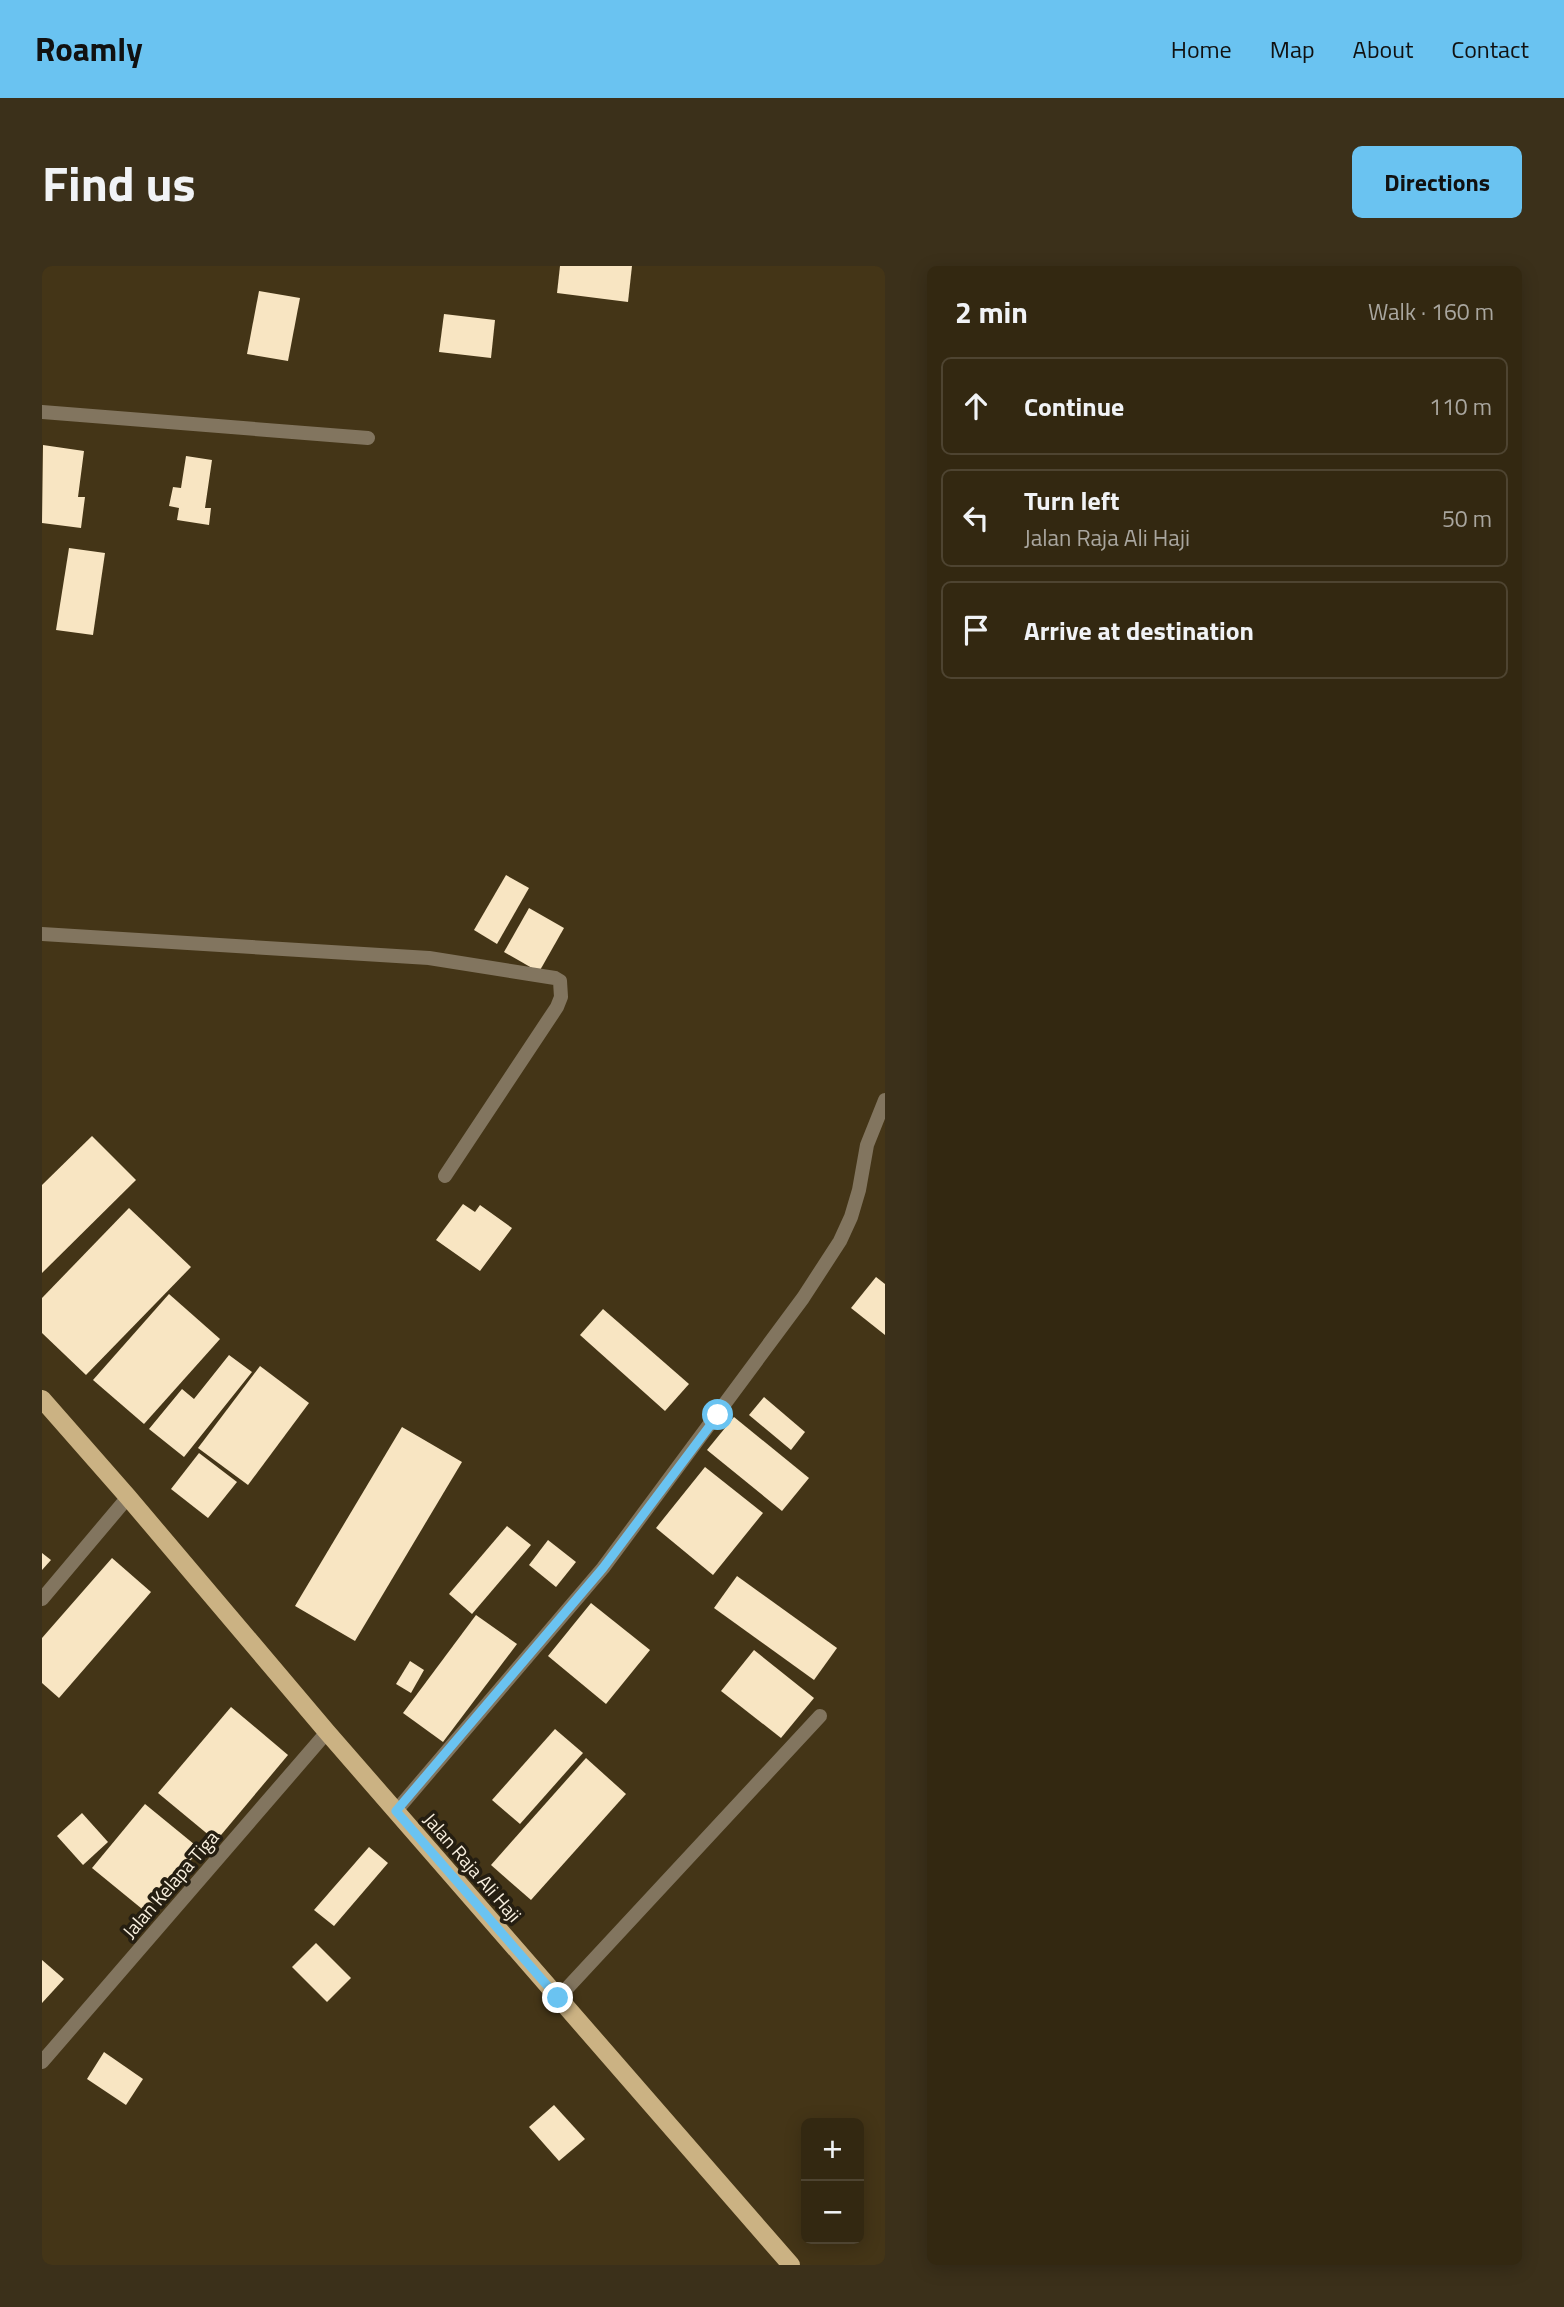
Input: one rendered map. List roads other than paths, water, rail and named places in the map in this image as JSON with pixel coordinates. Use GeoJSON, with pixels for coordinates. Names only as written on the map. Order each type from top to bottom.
{"type":"FeatureCollection","features":[{"type":"Feature","properties":{"kind":"main road","name":"Jalan Raja Ali Haji"},"geometry":{"type":"LineString","coordinates":[[42,1399],[327,1732],[791,2265]]}},
{"type":"Feature","properties":{"kind":"street"},"geometry":{"type":"LineString","coordinates":[[42,412],[368,438]]}},
{"type":"Feature","properties":{"kind":"street"},"geometry":{"type":"LineString","coordinates":[[42,934],[429,958],[560,981],[556,1007],[445,1176]]}},
{"type":"Feature","properties":{"kind":"street"},"geometry":{"type":"LineString","coordinates":[[396,1811],[603,1568],[803,1298],[840,1241],[851,1217],[867,1145],[885,1100]]}},
{"type":"Feature","properties":{"kind":"street"},"geometry":{"type":"LineString","coordinates":[[42,1599],[128,1497]]}},
{"type":"Feature","properties":{"kind":"street"},"geometry":{"type":"LineString","coordinates":[[558,1998],[820,1716]]}},
{"type":"Feature","properties":{"kind":"street","name":"Jalan Kelapa Tiga"},"geometry":{"type":"LineString","coordinates":[[42,2062],[327,1732]]}}]}
